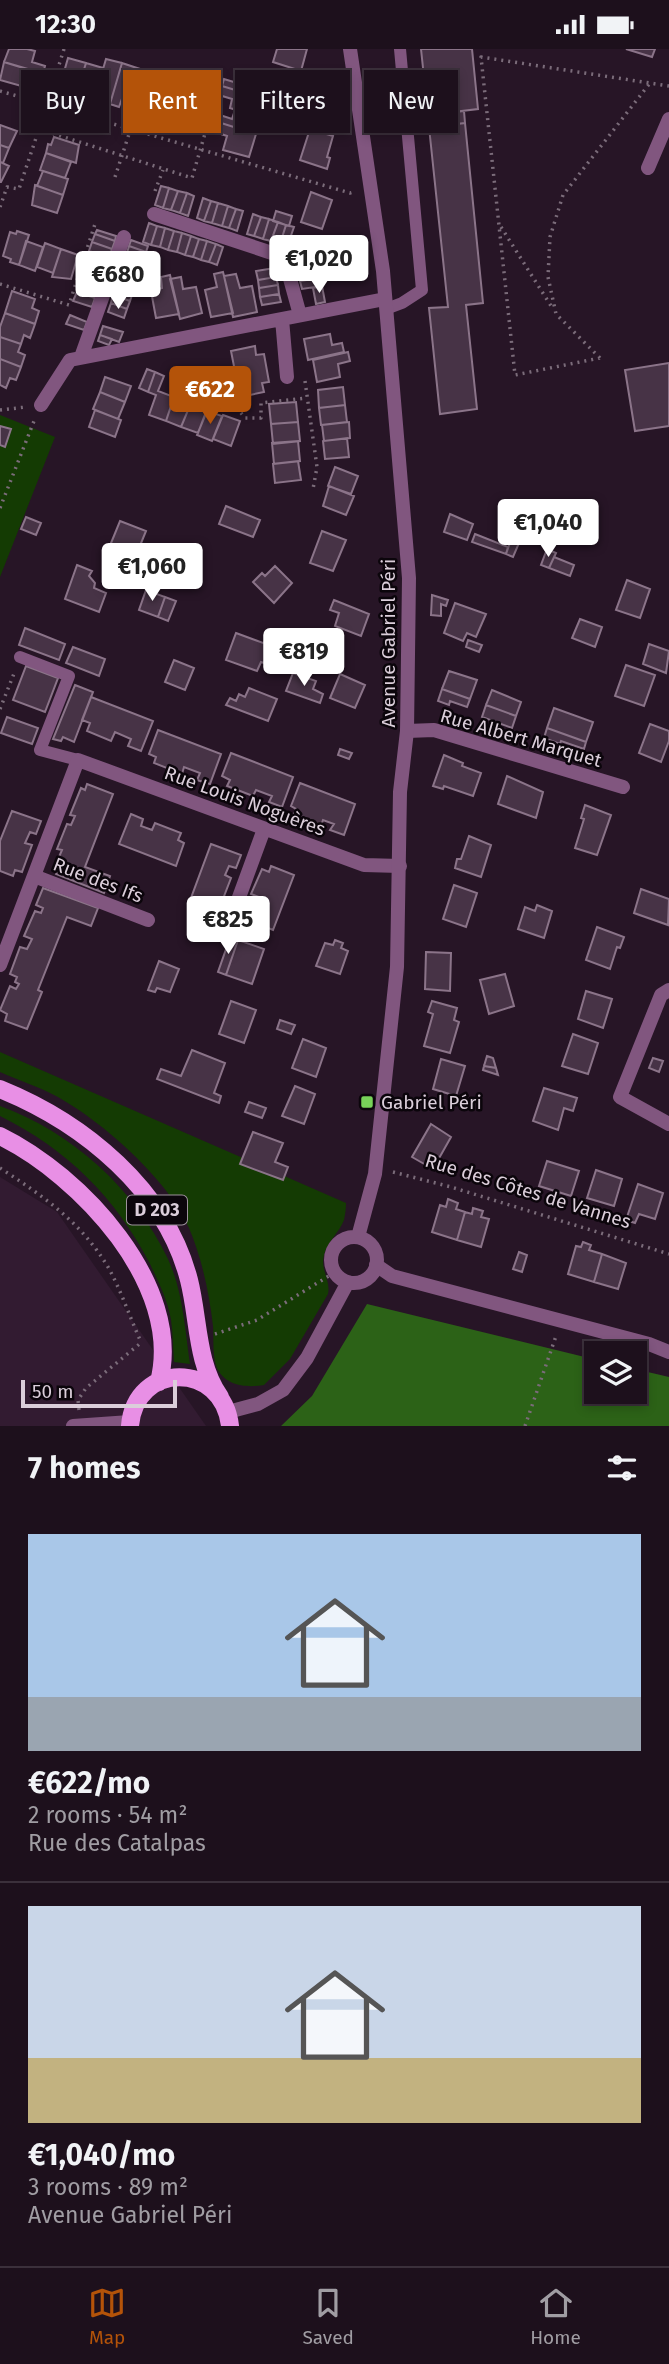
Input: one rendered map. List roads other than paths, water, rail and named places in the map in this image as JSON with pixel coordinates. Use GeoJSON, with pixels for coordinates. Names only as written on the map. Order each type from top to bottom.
{"type":"FeatureCollection","features":[{"type":"Feature","properties":{"kind":"main road","name":"D 203"},"geometry":{"type":"LineString","coordinates":[[0,1089],[39,1107],[82,1136],[113,1160],[152,1202],[169,1228],[182,1257],[206,1374],[226,1412]]}},
{"type":"Feature","properties":{"kind":"main road","name":"D 203"},"geometry":{"type":"LineString","coordinates":[[0,1136],[59,1174],[96,1210],[129,1253],[141,1274],[159,1321],[164,1357],[159,1382]]}},
{"type":"Feature","properties":{"kind":"main road"},"geometry":{"type":"LineString","coordinates":[[130,1424],[138,1400],[145,1391],[173,1377],[188,1377],[209,1387],[226,1412]]}},
{"type":"Feature","properties":{"kind":"street","name":"Avenue Gabriel Péri"},"geometry":{"type":"LineString","coordinates":[[350,49],[386,304],[409,578],[407,731],[400,792],[397,967],[375,1174],[358,1237]]}},
{"type":"Feature","properties":{"kind":"street"},"geometry":{"type":"LineString","coordinates":[[648,168],[669,119]]}},
{"type":"Feature","properties":{"kind":"street"},"geometry":{"type":"LineString","coordinates":[[154,214],[284,257],[300,315]]}},
{"type":"Feature","properties":{"kind":"street"},"geometry":{"type":"LineString","coordinates":[[82,357],[124,237]]}},
{"type":"Feature","properties":{"kind":"street"},"geometry":{"type":"LineString","coordinates":[[41,405],[70,359],[300,315],[386,304]]}},
{"type":"Feature","properties":{"kind":"street"},"geometry":{"type":"LineString","coordinates":[[282,319],[287,377]]}},
{"type":"Feature","properties":{"kind":"street","name":"Rue Albert Marquet"},"geometry":{"type":"LineString","coordinates":[[407,731],[434,730],[623,787]]}},
{"type":"Feature","properties":{"kind":"street"},"geometry":{"type":"LineString","coordinates":[[0,965],[78,760]]}},
{"type":"Feature","properties":{"kind":"street","name":"Rue Louis Noguères"},"geometry":{"type":"LineString","coordinates":[[78,760],[364,865],[400,866]]}},
{"type":"Feature","properties":{"kind":"street"},"geometry":{"type":"LineString","coordinates":[[230,922],[264,829]]}},
{"type":"Feature","properties":{"kind":"street","name":"Rue des Ifs"},"geometry":{"type":"LineString","coordinates":[[34,876],[148,920]]}},
{"type":"Feature","properties":{"kind":"street"},"geometry":{"type":"LineString","coordinates":[[669,990],[661,995],[620,1097],[669,1123]]}},
{"type":"Feature","properties":{"kind":"street"},"geometry":{"type":"LineString","coordinates":[[343,1239],[365,1239],[375,1250],[376,1265],[369,1278],[355,1283],[348,1282],[334,1273],[331,1266],[332,1250],[343,1239]]}},
{"type":"Feature","properties":{"kind":"street"},"geometry":{"type":"LineString","coordinates":[[376,1265],[392,1276],[649,1344],[669,1352]]}},
{"type":"Feature","properties":{"kind":"street"},"geometry":{"type":"LineString","coordinates":[[226,1412],[258,1404],[283,1390],[307,1358],[348,1282]]}},
{"type":"Feature","properties":{"kind":"street"},"geometry":{"type":"LineString","coordinates":[[76,1425],[130,1424]]}},
{"type":"Feature","properties":{"kind":"lane"},"geometry":{"type":"LineString","coordinates":[[386,304],[402,303],[422,290],[400,49]]}},
{"type":"Feature","properties":{"kind":"lane"},"geometry":{"type":"LineString","coordinates":[[20,657],[69,676],[40,750],[78,760]]}},
{"type":"Feature","properties":{"kind":"place","name":"Gabriel Péri"},"geometry":{"type":"Point","coordinates":[367,1102]}}]}
